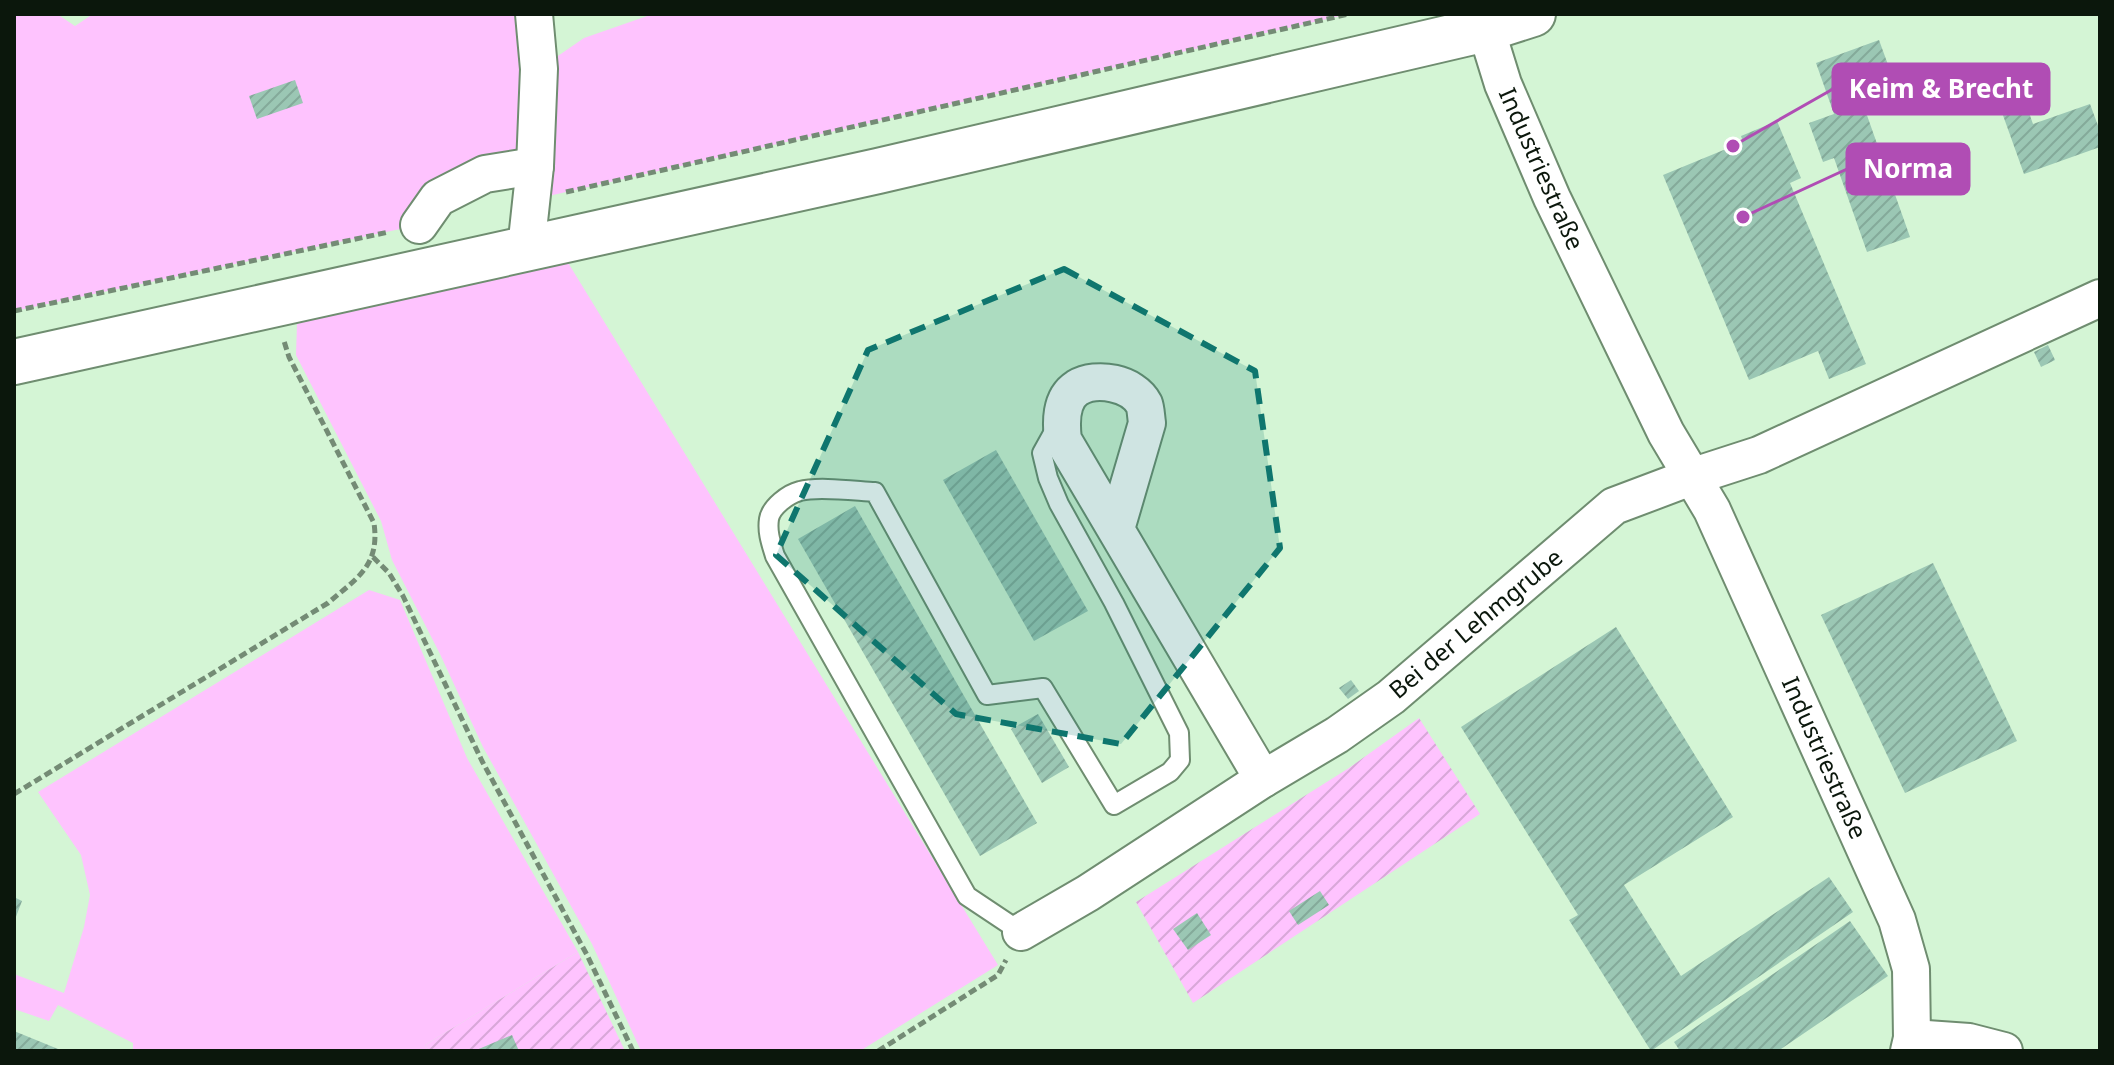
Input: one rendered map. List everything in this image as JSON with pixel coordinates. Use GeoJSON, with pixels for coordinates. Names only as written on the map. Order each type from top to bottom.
{"type":"FeatureCollection","features":[{"type":"Feature","properties":{"kind":"street"},"geometry":{"type":"LineString","coordinates":[[526,249],[539,69],[534,14]]}},
{"type":"Feature","properties":{"kind":"street"},"geometry":{"type":"LineString","coordinates":[[14,362],[878,171],[1486,29],[1533,14]]}},
{"type":"Feature","properties":{"kind":"street","name":"Industriestraße"},"geometry":{"type":"LineString","coordinates":[[1486,29],[1503,84],[1552,198],[1666,433],[1712,510],[1897,920],[1911,969],[1910,1045]]}},
{"type":"Feature","properties":{"kind":"street"},"geometry":{"type":"LineString","coordinates":[[419,225],[438,198],[485,174],[533,183]]}},
{"type":"Feature","properties":{"kind":"street"},"geometry":{"type":"LineString","coordinates":[[1691,477],[1759,455],[2100,298]]}},
{"type":"Feature","properties":{"kind":"street"},"geometry":{"type":"LineString","coordinates":[[1116,529],[1147,423],[1144,404],[1131,390],[1114,383],[1095,383],[1076,389],[1066,402],[1060,420],[1063,440],[1263,779]]}},
{"type":"Feature","properties":{"kind":"street","name":"Bei der Lehmgrube"},"geometry":{"type":"LineString","coordinates":[[1021,932],[1337,735],[1391,697],[1614,506],[1691,477]]}},
{"type":"Feature","properties":{"kind":"street"},"geometry":{"type":"LineString","coordinates":[[1910,1045],[1969,1042],[2004,1051]]}},
{"type":"Feature","properties":{"kind":"lane"},"geometry":{"type":"LineString","coordinates":[[1021,932],[967,896],[775,556],[768,533],[769,515],[779,503],[799,491],[836,489],[875,492],[987,695],[1043,688],[1114,805],[1170,772],[1180,760],[1179,733],[1048,478],[1042,453],[1060,420]]}},
{"type":"Feature","properties":{"kind":"path"},"geometry":{"type":"LineString","coordinates":[[533,183],[1349,14]]}},
{"type":"Feature","properties":{"kind":"path"},"geometry":{"type":"LineString","coordinates":[[14,311],[419,225]]}},
{"type":"Feature","properties":{"kind":"path"},"geometry":{"type":"LineString","coordinates":[[14,794],[328,603],[357,578],[373,557],[377,541],[374,523],[289,357],[273,306]]}},
{"type":"Feature","properties":{"kind":"path"},"geometry":{"type":"LineString","coordinates":[[373,557],[389,573],[403,596],[482,761],[587,955],[633,1051]]}},
{"type":"Feature","properties":{"kind":"path"},"geometry":{"type":"LineString","coordinates":[[878,1051],[998,975],[1021,932]]}},
{"type":"Feature","properties":{"kind":"highlighted area"},"geometry":{"type":"Polygon","coordinates":[[[1064,269],[1255,371],[1280,548],[1121,744],[956,714],[776,555],[868,350],[1064,269]]]}},
{"type":"Feature","properties":{"kind":"shaded area"},"geometry":{"type":"Polygon","coordinates":[[[14,14],[57,14],[75,26],[93,14],[525,14],[527,156],[419,225],[14,311],[14,14]]]}},
{"type":"Feature","properties":{"kind":"shaded area"},"geometry":{"type":"Polygon","coordinates":[[[653,14],[1349,14],[531,200],[539,69],[584,38],[653,14]]]}},
{"type":"Feature","properties":{"kind":"shaded area"},"geometry":{"type":"Polygon","coordinates":[[[567,261],[998,965],[860,1051],[641,1051],[592,944],[483,747],[392,560],[381,521],[296,355],[297,324],[308,319],[567,261]]]}},
{"type":"Feature","properties":{"kind":"shaded area"},"geometry":{"type":"Polygon","coordinates":[[[369,590],[400,600],[467,758],[578,952],[425,1045],[429,1051],[133,1051],[133,1043],[58,1005],[49,1021],[14,1009],[14,974],[64,993],[84,927],[90,895],[81,855],[38,792],[369,590]]]}},
{"type":"Feature","properties":{"kind":"shaded area"},"geometry":{"type":"Polygon","coordinates":[[[1419,718],[1480,814],[1193,1003],[1136,902],[1349,768],[1419,718]]]}},
{"type":"Feature","properties":{"kind":"shaded area"},"geometry":{"type":"Polygon","coordinates":[[[578,952],[625,1051],[429,1051],[425,1045],[578,952]]]}},
{"type":"Feature","properties":{"kind":"building"},"geometry":{"type":"Polygon","coordinates":[[[1879,40],[1898,92],[1863,104],[1910,237],[1867,252],[1834,158],[1823,162],[1809,123],[1834,114],[1816,63],[1879,40]]]}},
{"type":"Feature","properties":{"kind":"building"},"geometry":{"type":"Polygon","coordinates":[[[295,80],[303,103],[257,119],[249,96],[295,80]]]}},
{"type":"Feature","properties":{"kind":"building"},"geometry":{"type":"Polygon","coordinates":[[[2024,99],[2033,124],[2090,104],[2100,131],[2100,147],[2024,174],[2000,107],[2024,99]]]}},
{"type":"Feature","properties":{"kind":"building"},"geometry":{"type":"Polygon","coordinates":[[[1777,121],[1801,178],[1790,183],[1866,364],[1829,379],[1818,351],[1749,380],[1663,175],[1743,142],[1741,136],[1777,121]]]}},
{"type":"Feature","properties":{"kind":"building"},"geometry":{"type":"Polygon","coordinates":[[[2048,345],[2055,360],[2041,367],[2034,352],[2048,345]]]}},
{"type":"Feature","properties":{"kind":"building"},"geometry":{"type":"Polygon","coordinates":[[[996,450],[1088,611],[1034,641],[943,480],[996,450]]]}},
{"type":"Feature","properties":{"kind":"building"},"geometry":{"type":"Polygon","coordinates":[[[855,506],[1037,823],[980,856],[798,539],[855,506]]]}},
{"type":"Feature","properties":{"kind":"building"},"geometry":{"type":"Polygon","coordinates":[[[1933,563],[2017,741],[1905,793],[1821,615],[1933,563]]]}},
{"type":"Feature","properties":{"kind":"building"},"geometry":{"type":"Polygon","coordinates":[[[1616,627],[1733,817],[1624,885],[1681,976],[1829,877],[1853,912],[1651,1051],[1569,920],[1578,915],[1461,727],[1616,627]]]}},
{"type":"Feature","properties":{"kind":"building"},"geometry":{"type":"Polygon","coordinates":[[[1351,680],[1359,691],[1348,699],[1339,688],[1351,680]]]}},
{"type":"Feature","properties":{"kind":"building"},"geometry":{"type":"Polygon","coordinates":[[[1038,714],[1069,767],[1042,783],[1011,729],[1038,714]]]}},
{"type":"Feature","properties":{"kind":"building"},"geometry":{"type":"Polygon","coordinates":[[[1320,891],[1329,905],[1298,925],[1289,911],[1320,891]]]}},
{"type":"Feature","properties":{"kind":"building"},"geometry":{"type":"Polygon","coordinates":[[[14,897],[22,901],[14,922],[14,897]]]}},
{"type":"Feature","properties":{"kind":"building"},"geometry":{"type":"Polygon","coordinates":[[[1197,913],[1211,935],[1188,950],[1173,929],[1197,913]]]}},
{"type":"Feature","properties":{"kind":"building"},"geometry":{"type":"Polygon","coordinates":[[[1850,921],[1888,976],[1778,1051],[1680,1051],[1674,1042],[1850,921]]]}},
{"type":"Feature","properties":{"kind":"building"},"geometry":{"type":"Polygon","coordinates":[[[14,1031],[63,1051],[14,1051],[14,1031]]]}},
{"type":"Feature","properties":{"kind":"building"},"geometry":{"type":"Polygon","coordinates":[[[512,1035],[519,1051],[474,1051],[512,1035]]]}},
{"type":"Feature","properties":{"kind":"place","name":"Keim & Brecht"},"geometry":{"type":"Point","coordinates":[1733,146]}},
{"type":"Feature","properties":{"kind":"place","name":"Norma"},"geometry":{"type":"Point","coordinates":[1743,217]}}]}
